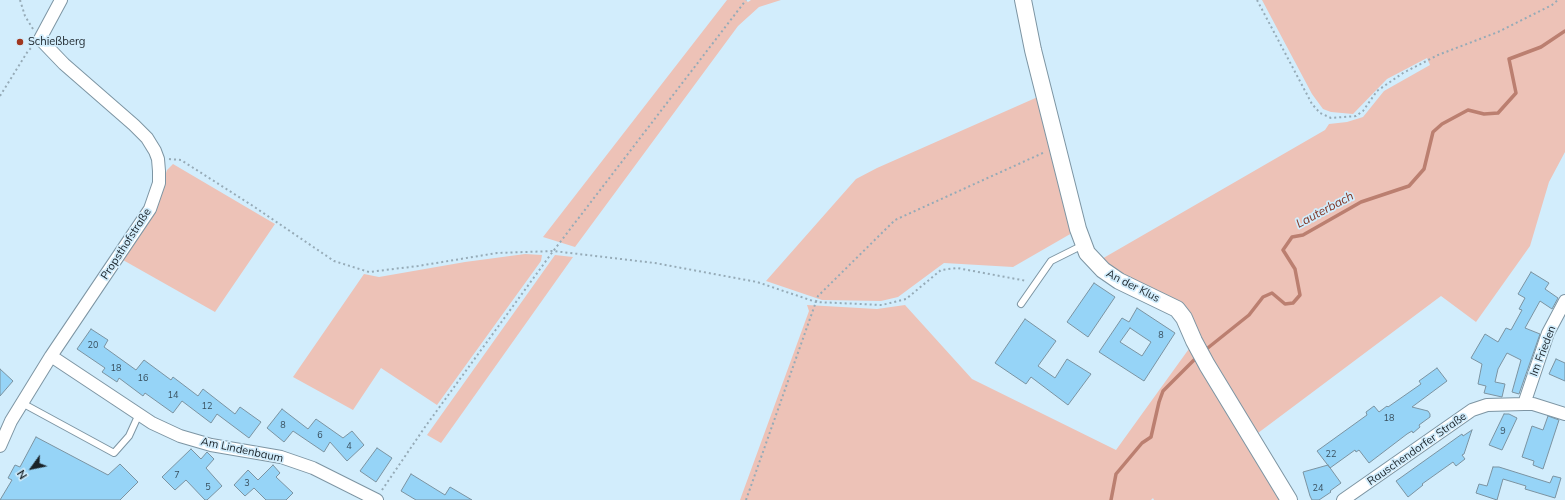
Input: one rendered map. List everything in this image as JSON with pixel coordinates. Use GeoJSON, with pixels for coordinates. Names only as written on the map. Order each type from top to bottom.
{"type":"FeatureCollection","features":[{"type":"Feature","properties":{"kind":"street"},"geometry":{"type":"LineString","coordinates":[[40,39],[61,0]]}},
{"type":"Feature","properties":{"kind":"street","name":"An der Klus"},"geometry":{"type":"LineString","coordinates":[[1023,0],[1033,50],[1086,253],[1103,270],[1120,281],[1177,309],[1184,318],[1207,365],[1290,500]]}},
{"type":"Feature","properties":{"kind":"street","name":"Propsthofstraße"},"geometry":{"type":"LineString","coordinates":[[0,446],[11,421],[51,356],[150,209],[159,183],[158,159],[147,138],[64,64],[40,39]]}},
{"type":"Feature","properties":{"kind":"street","name":"Im Frieden"},"geometry":{"type":"LineString","coordinates":[[1524,404],[1548,333],[1565,301]]}},
{"type":"Feature","properties":{"kind":"street","name":"Am Lindenbaum"},"geometry":{"type":"LineString","coordinates":[[51,356],[152,423],[180,436],[211,445],[281,457],[313,468],[376,500]]}},
{"type":"Feature","properties":{"kind":"street","name":"Rauschendorfer Straße"},"geometry":{"type":"LineString","coordinates":[[1344,500],[1472,410],[1487,405],[1533,404],[1565,414]]}},
{"type":"Feature","properties":{"kind":"lane"},"geometry":{"type":"LineString","coordinates":[[1022,304],[1051,261],[1083,245]]}},
{"type":"Feature","properties":{"kind":"lane"},"geometry":{"type":"LineString","coordinates":[[22,403],[114,453],[129,436],[139,414]]}},
{"type":"Feature","properties":{"kind":"path"},"geometry":{"type":"LineString","coordinates":[[20,0],[25,16],[40,39]]}},
{"type":"Feature","properties":{"kind":"path"},"geometry":{"type":"LineString","coordinates":[[376,500],[425,427],[553,251],[746,0]]}},
{"type":"Feature","properties":{"kind":"path"},"geometry":{"type":"LineString","coordinates":[[1258,0],[1312,104],[1320,114],[1331,118],[1356,116],[1363,111],[1377,91],[1403,73],[1438,55],[1498,32],[1552,5],[1558,0]]}},
{"type":"Feature","properties":{"kind":"path"},"geometry":{"type":"LineString","coordinates":[[0,96],[28,51]]}},
{"type":"Feature","properties":{"kind":"path"},"geometry":{"type":"LineString","coordinates":[[746,500],[818,296],[895,220],[1057,146]]}},
{"type":"Feature","properties":{"kind":"path"},"geometry":{"type":"LineString","coordinates":[[158,159],[180,160],[334,260],[369,272],[418,266],[497,253],[553,251],[655,263],[757,282],[816,302],[882,305],[906,300],[942,270],[957,268],[1036,282]]}},
{"type":"Feature","properties":{"kind":"shaded area"},"geometry":{"type":"Polygon","coordinates":[[[727,0],[745,0],[748,2],[751,0],[781,0],[759,7],[738,26],[575,247],[543,237],[727,0]]]}},
{"type":"Feature","properties":{"kind":"shaded area"},"geometry":{"type":"Polygon","coordinates":[[[1262,0],[1565,0],[1565,152],[1549,182],[1530,246],[1476,322],[1441,296],[1254,436],[1210,362],[1190,316],[1117,274],[1100,260],[1325,130],[1329,124],[1347,122],[1363,117],[1384,91],[1430,65],[1427,58],[1387,79],[1353,114],[1331,112],[1323,109],[1312,94],[1262,0]]]}},
{"type":"Feature","properties":{"kind":"shaded area"},"geometry":{"type":"Polygon","coordinates":[[[1040,96],[1072,233],[1013,267],[944,263],[898,297],[881,301],[822,300],[766,281],[856,179],[877,168],[1040,96]]]}},
{"type":"Feature","properties":{"kind":"shaded area"},"geometry":{"type":"Polygon","coordinates":[[[173,164],[275,224],[215,312],[123,260],[152,215],[167,170],[173,164]]]}},
{"type":"Feature","properties":{"kind":"shaded area"},"geometry":{"type":"Polygon","coordinates":[[[525,254],[542,255],[541,261],[437,405],[381,368],[353,410],[293,377],[364,274],[379,277],[465,262],[525,254]]]}},
{"type":"Feature","properties":{"kind":"shaded area"},"geometry":{"type":"Polygon","coordinates":[[[555,255],[573,257],[441,443],[427,435],[555,255]]]}},
{"type":"Feature","properties":{"kind":"shaded area"},"geometry":{"type":"Polygon","coordinates":[[[807,305],[877,309],[905,305],[972,379],[1116,450],[1191,346],[1283,500],[1154,500],[1153,498],[1151,500],[740,500],[809,311],[807,305]]]}},
{"type":"Feature","properties":{"kind":"building"},"geometry":{"type":"Polygon","coordinates":[[[1531,272],[1549,283],[1545,289],[1558,298],[1552,309],[1540,301],[1525,328],[1540,334],[1519,394],[1512,392],[1521,360],[1507,353],[1498,369],[1495,382],[1505,384],[1502,397],[1484,393],[1486,386],[1478,384],[1482,364],[1471,358],[1485,334],[1498,342],[1506,328],[1511,330],[1522,310],[1519,309],[1525,298],[1518,294],[1531,272]]]}},
{"type":"Feature","properties":{"kind":"building"},"geometry":{"type":"Polygon","coordinates":[[[1094,283],[1115,297],[1088,337],[1067,322],[1094,283]]]}},
{"type":"Feature","properties":{"kind":"building"},"geometry":{"type":"Polygon","coordinates":[[[1137,308],[1175,333],[1144,381],[1099,352],[1122,318],[1129,322],[1137,308]],[[1130,328],[1120,342],[1142,356],[1151,342],[1130,328]]]}},
{"type":"Feature","properties":{"kind":"building"},"geometry":{"type":"Polygon","coordinates":[[[1025,319],[1056,341],[1038,366],[1055,378],[1067,359],[1091,374],[1068,405],[1031,377],[1026,384],[995,363],[1025,319]]]}},
{"type":"Feature","properties":{"kind":"building"},"geometry":{"type":"Polygon","coordinates":[[[91,329],[108,340],[104,347],[136,370],[144,360],[171,380],[173,377],[198,396],[203,389],[235,414],[240,407],[261,422],[249,438],[217,414],[211,423],[182,401],[173,413],[145,393],[143,396],[119,378],[117,382],[102,372],[105,368],[77,349],[91,329]]]}},
{"type":"Feature","properties":{"kind":"building"},"geometry":{"type":"Polygon","coordinates":[[[1556,359],[1565,363],[1565,381],[1549,374],[1556,359]]]}},
{"type":"Feature","properties":{"kind":"building"},"geometry":{"type":"Polygon","coordinates":[[[1437,368],[1447,381],[1412,407],[1428,411],[1430,414],[1430,417],[1419,425],[1420,427],[1413,433],[1412,431],[1407,434],[1369,463],[1359,450],[1356,452],[1355,450],[1330,468],[1317,451],[1367,415],[1366,412],[1374,406],[1379,412],[1387,406],[1388,407],[1421,384],[1419,381],[1437,368]]]}},
{"type":"Feature","properties":{"kind":"building"},"geometry":{"type":"Polygon","coordinates":[[[0,369],[13,381],[0,396],[0,369]]]}},
{"type":"Feature","properties":{"kind":"building"},"geometry":{"type":"Polygon","coordinates":[[[282,409],[308,429],[316,419],[343,438],[352,431],[364,445],[347,461],[330,442],[324,452],[293,431],[284,442],[267,428],[282,409]]]}},
{"type":"Feature","properties":{"kind":"building"},"geometry":{"type":"Polygon","coordinates":[[[1504,414],[1509,414],[1517,418],[1502,450],[1489,445],[1504,414]]]}},
{"type":"Feature","properties":{"kind":"building"},"geometry":{"type":"Polygon","coordinates":[[[1548,416],[1559,420],[1543,469],[1533,465],[1534,461],[1522,457],[1532,426],[1543,430],[1548,416]]]}},
{"type":"Feature","properties":{"kind":"building"},"geometry":{"type":"Polygon","coordinates":[[[1472,430],[1464,454],[1462,455],[1465,459],[1456,466],[1453,462],[1422,484],[1423,485],[1408,497],[1396,481],[1462,434],[1463,436],[1472,430]]]}},
{"type":"Feature","properties":{"kind":"building"},"geometry":{"type":"Polygon","coordinates":[[[36,437],[108,475],[120,464],[138,482],[120,500],[0,500],[12,480],[8,478],[15,465],[20,467],[36,437]]]}},
{"type":"Feature","properties":{"kind":"building"},"geometry":{"type":"Polygon","coordinates":[[[377,448],[392,458],[376,482],[360,471],[377,448]]]}},
{"type":"Feature","properties":{"kind":"building"},"geometry":{"type":"Polygon","coordinates":[[[191,449],[201,459],[207,452],[214,459],[206,468],[222,486],[207,500],[205,500],[186,480],[175,490],[162,477],[191,449]]]}},
{"type":"Feature","properties":{"kind":"building"},"geometry":{"type":"Polygon","coordinates":[[[273,465],[280,473],[276,477],[293,493],[286,500],[266,500],[254,488],[245,496],[234,485],[248,470],[258,480],[273,465]]]}},
{"type":"Feature","properties":{"kind":"building"},"geometry":{"type":"Polygon","coordinates":[[[1328,465],[1341,483],[1319,500],[1312,500],[1303,472],[1328,465]]]}},
{"type":"Feature","properties":{"kind":"building"},"geometry":{"type":"Polygon","coordinates":[[[1493,467],[1499,467],[1550,483],[1553,476],[1561,478],[1555,498],[1525,489],[1526,486],[1503,479],[1497,500],[1476,493],[1479,484],[1487,486],[1493,467]]]}},
{"type":"Feature","properties":{"kind":"building"},"geometry":{"type":"Polygon","coordinates":[[[411,474],[445,495],[450,487],[472,500],[416,500],[401,491],[411,474]]]}},
{"type":"Feature","properties":{"kind":"waterway","name":"Lauterbach"},"geometry":{"type":"LineString","coordinates":[[1204,351],[1249,315],[1263,297],[1272,293],[1285,304],[1293,303],[1300,295],[1295,269],[1283,250],[1292,237],[1303,235],[1361,202],[1409,186],[1424,169],[1433,132],[1442,124],[1468,110],[1484,114],[1498,113],[1516,93],[1509,59],[1541,47],[1565,31]]}},
{"type":"Feature","properties":{"kind":"waterway","name":"Lauterbach"},"geometry":{"type":"LineString","coordinates":[[1111,500],[1116,474],[1142,443],[1151,437],[1163,391],[1198,356]]}},
{"type":"Feature","properties":{"kind":"place","name":"Schießberg"},"geometry":{"type":"Point","coordinates":[20,42]}}]}
